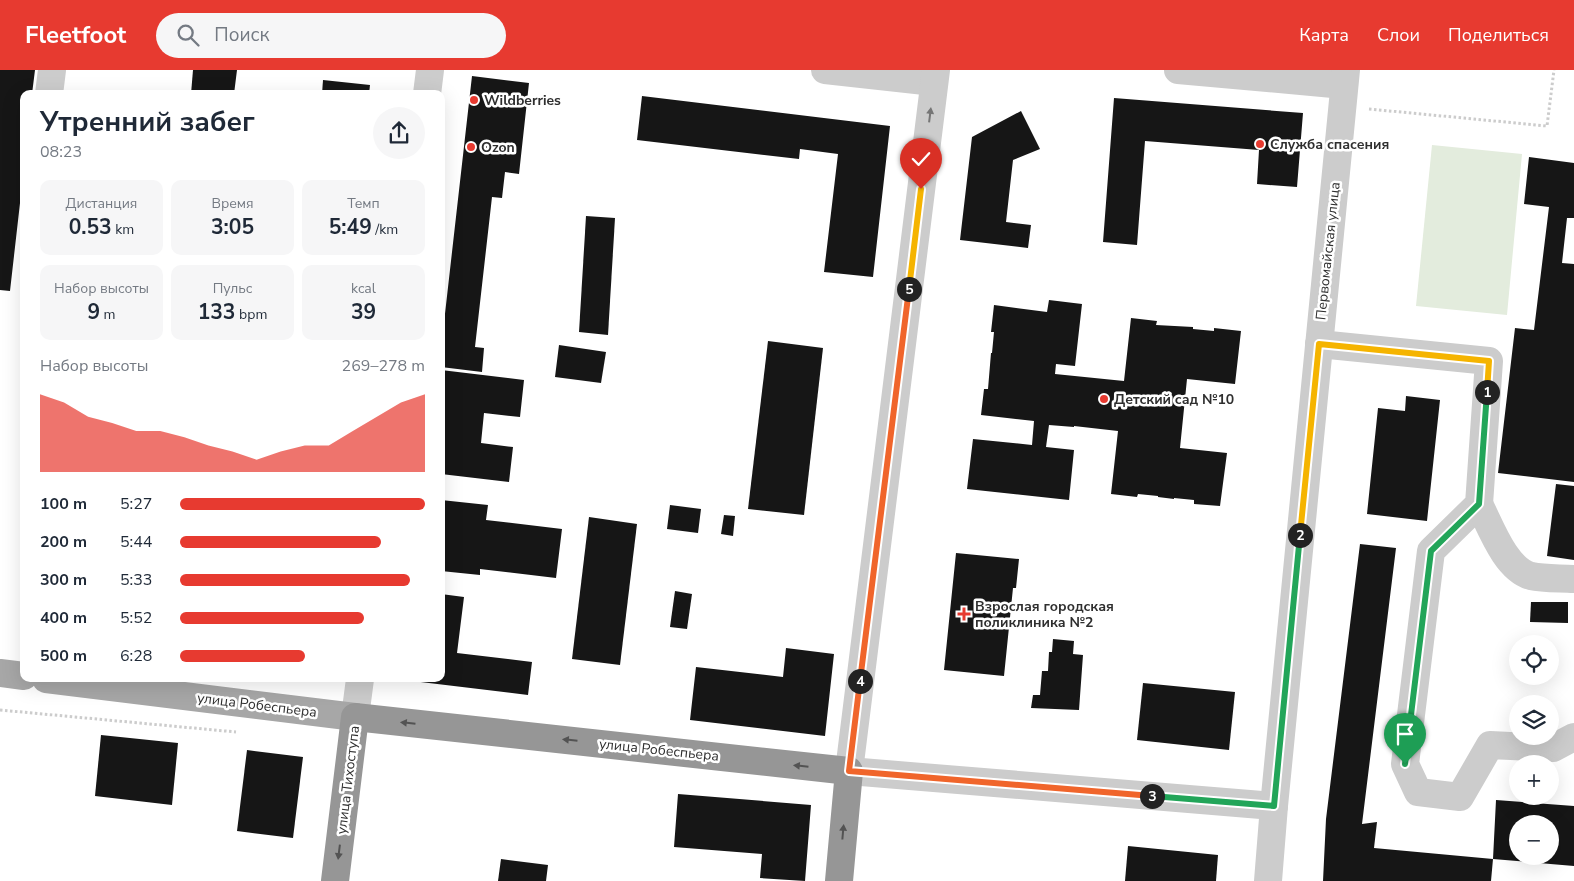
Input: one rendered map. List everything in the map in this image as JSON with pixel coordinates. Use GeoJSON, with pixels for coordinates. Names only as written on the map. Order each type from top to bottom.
{"type":"FeatureCollection","features":[{"type":"Feature","properties":{"kind":"highway","name":"улица Робеспьера"},"geometry":{"type":"LineString","coordinates":[[355,717],[849,771]]}},
{"type":"Feature","properties":{"kind":"highway","name":"улица Тихоступа"},"geometry":{"type":"LineString","coordinates":[[335,881],[355,717]]}},
{"type":"Feature","properties":{"kind":"highway"},"geometry":{"type":"LineString","coordinates":[[839,881],[849,771]]}},
{"type":"Feature","properties":{"kind":"main road"},"geometry":{"type":"LineString","coordinates":[[0,673],[20,676]]}},
{"type":"Feature","properties":{"kind":"main road","name":"улица Робеспьера"},"geometry":{"type":"LineString","coordinates":[[70,682],[355,717]]}},
{"type":"Feature","properties":{"kind":"street"},"geometry":{"type":"LineString","coordinates":[[50,90],[52,70]]}},
{"type":"Feature","properties":{"kind":"street"},"geometry":{"type":"LineString","coordinates":[[428,90],[430,70]]}},
{"type":"Feature","properties":{"kind":"street"},"geometry":{"type":"LineString","coordinates":[[825,70],[935,76],[849,771]]}},
{"type":"Feature","properties":{"kind":"street"},"geometry":{"type":"LineString","coordinates":[[1178,70],[1345,77]]}},
{"type":"Feature","properties":{"kind":"street","name":"Первомайская улица"},"geometry":{"type":"LineString","coordinates":[[1268,881],[1345,77]]}},
{"type":"Feature","properties":{"kind":"street"},"geometry":{"type":"LineString","coordinates":[[1319,344],[1489,361],[1479,504],[1501,549],[1516,568],[1530,576],[1574,579]]}},
{"type":"Feature","properties":{"kind":"street"},"geometry":{"type":"LineString","coordinates":[[1479,504],[1431,551],[1405,764],[1418,792],[1460,797],[1490,745],[1553,748],[1574,737]]}},
{"type":"Feature","properties":{"kind":"street","name":"улица Тихоступа"},"geometry":{"type":"LineString","coordinates":[[355,717],[360,682]]}},
{"type":"Feature","properties":{"kind":"street","name":"улица Робеспьера"},"geometry":{"type":"LineString","coordinates":[[849,771],[1274,806]]}},
{"type":"Feature","properties":{"kind":"path"},"geometry":{"type":"LineString","coordinates":[[1369,109],[1547,126],[1554,70]]}},
{"type":"Feature","properties":{"kind":"path"},"geometry":{"type":"LineString","coordinates":[[0,710],[244,733]]}},
{"type":"Feature","properties":{"kind":"green space"},"geometry":{"type":"Polygon","coordinates":[[[1432,145],[1522,154],[1507,315],[1416,306],[1432,145]]]}},
{"type":"Feature","properties":{"kind":"building"},"geometry":{"type":"Polygon","coordinates":[[[0,70],[35,70],[32,90],[20,90],[20,203],[10,291],[0,290],[0,70]]]}},
{"type":"Feature","properties":{"kind":"building"},"geometry":{"type":"Polygon","coordinates":[[[193,70],[237,70],[234,90],[191,90],[193,70]]]}},
{"type":"Feature","properties":{"kind":"building"},"geometry":{"type":"Polygon","coordinates":[[[472,76],[529,83],[519,174],[505,172],[502,198],[492,197],[475,347],[484,348],[482,372],[445,367],[445,314],[472,76]]]}},
{"type":"Feature","properties":{"kind":"building"},"geometry":{"type":"Polygon","coordinates":[[[323,80],[370,85],[369,90],[322,90],[323,80]]]}},
{"type":"Feature","properties":{"kind":"building"},"geometry":{"type":"Polygon","coordinates":[[[642,96],[890,126],[873,277],[824,272],[838,154],[800,149],[799,159],[637,140],[642,96]]]}},
{"type":"Feature","properties":{"kind":"building"},"geometry":{"type":"Polygon","coordinates":[[[1114,98],[1303,113],[1297,187],[1257,184],[1259,150],[1145,141],[1137,245],[1103,242],[1114,98]]]}},
{"type":"Feature","properties":{"kind":"building"},"geometry":{"type":"Polygon","coordinates":[[[1021,111],[1040,149],[1013,160],[1006,222],[1031,225],[1028,248],[960,240],[972,137],[1021,111]]]}},
{"type":"Feature","properties":{"kind":"building"},"geometry":{"type":"Polygon","coordinates":[[[1529,157],[1574,163],[1574,218],[1567,218],[1562,263],[1574,264],[1574,482],[1498,473],[1515,328],[1534,330],[1549,207],[1524,204],[1529,157]]]}},
{"type":"Feature","properties":{"kind":"building"},"geometry":{"type":"Polygon","coordinates":[[[586,216],[615,218],[608,335],[579,332],[586,216]]]}},
{"type":"Feature","properties":{"kind":"building"},"geometry":{"type":"Polygon","coordinates":[[[1049,300],[1082,304],[1075,366],[1056,364],[1055,374],[1124,381],[1131,318],[1157,321],[1156,325],[1193,327],[1193,329],[1214,331],[1214,328],[1241,331],[1235,384],[1187,379],[1180,448],[1227,453],[1220,506],[1194,504],[1194,500],[1158,496],[1138,494],[1137,497],[1111,494],[1118,431],[1074,426],[1049,425],[1046,447],[1074,450],[1069,500],[967,489],[973,439],[1032,445],[1034,421],[981,415],[984,389],[988,389],[994,332],[991,332],[994,305],[1047,312],[1049,300]]]}},
{"type":"Feature","properties":{"kind":"building"},"geometry":{"type":"Polygon","coordinates":[[[768,341],[823,348],[804,515],[748,509],[768,341]]]}},
{"type":"Feature","properties":{"kind":"building"},"geometry":{"type":"Polygon","coordinates":[[[559,345],[606,352],[601,383],[555,377],[559,345]]]}},
{"type":"Feature","properties":{"kind":"building"},"geometry":{"type":"Polygon","coordinates":[[[445,370],[524,380],[520,417],[484,413],[481,443],[513,447],[509,482],[445,474],[445,370]]]}},
{"type":"Feature","properties":{"kind":"building"},"geometry":{"type":"Polygon","coordinates":[[[1406,396],[1440,400],[1427,521],[1367,514],[1378,408],[1405,411],[1406,396]]]}},
{"type":"Feature","properties":{"kind":"building"},"geometry":{"type":"Polygon","coordinates":[[[1556,484],[1574,486],[1574,560],[1547,556],[1556,484]]]}},
{"type":"Feature","properties":{"kind":"building"},"geometry":{"type":"Polygon","coordinates":[[[445,500],[488,505],[486,520],[562,529],[556,578],[480,569],[480,575],[445,571],[445,500]]]}},
{"type":"Feature","properties":{"kind":"building"},"geometry":{"type":"Polygon","coordinates":[[[670,505],[701,509],[698,533],[667,529],[670,505]]]}},
{"type":"Feature","properties":{"kind":"building"},"geometry":{"type":"Polygon","coordinates":[[[724,515],[735,516],[733,536],[721,534],[724,515]]]}},
{"type":"Feature","properties":{"kind":"building"},"geometry":{"type":"Polygon","coordinates":[[[589,517],[637,524],[620,665],[572,659],[589,517]]]}},
{"type":"Feature","properties":{"kind":"building"},"geometry":{"type":"Polygon","coordinates":[[[1360,544],[1396,548],[1362,824],[1377,822],[1374,848],[1493,859],[1491,881],[1323,881],[1326,819],[1360,544]]]}},
{"type":"Feature","properties":{"kind":"building"},"geometry":{"type":"Polygon","coordinates":[[[956,553],[1019,559],[1016,588],[1013,588],[1004,676],[944,670],[956,553]]]}},
{"type":"Feature","properties":{"kind":"building"},"geometry":{"type":"Polygon","coordinates":[[[675,591],[692,594],[687,629],[670,627],[675,591]]]}},
{"type":"Feature","properties":{"kind":"building"},"geometry":{"type":"Polygon","coordinates":[[[445,595],[464,597],[457,653],[532,662],[528,695],[421,682],[445,682],[445,595]]]}},
{"type":"Feature","properties":{"kind":"building"},"geometry":{"type":"Polygon","coordinates":[[[1531,602],[1568,602],[1568,623],[1530,622],[1531,602]]]}},
{"type":"Feature","properties":{"kind":"building"},"geometry":{"type":"Polygon","coordinates":[[[1053,639],[1074,641],[1073,654],[1083,655],[1079,710],[1031,708],[1033,695],[1040,695],[1042,671],[1048,671],[1049,652],[1052,652],[1053,639]]]}},
{"type":"Feature","properties":{"kind":"building"},"geometry":{"type":"Polygon","coordinates":[[[786,648],[834,654],[825,736],[690,720],[696,667],[783,677],[786,648]]]}},
{"type":"Feature","properties":{"kind":"building"},"geometry":{"type":"Polygon","coordinates":[[[1143,683],[1235,692],[1229,750],[1137,740],[1143,683]]]}},
{"type":"Feature","properties":{"kind":"building"},"geometry":{"type":"Polygon","coordinates":[[[101,735],[178,743],[172,805],[95,796],[101,735]]]}},
{"type":"Feature","properties":{"kind":"building"},"geometry":{"type":"Polygon","coordinates":[[[247,750],[303,757],[293,838],[237,831],[247,750]]]}},
{"type":"Feature","properties":{"kind":"building"},"geometry":{"type":"Polygon","coordinates":[[[678,794],[811,805],[805,881],[760,878],[762,854],[674,847],[678,794]]]}},
{"type":"Feature","properties":{"kind":"building"},"geometry":{"type":"Polygon","coordinates":[[[1496,800],[1509,801],[1509,805],[1574,806],[1574,866],[1559,865],[1559,815],[1509,815],[1509,860],[1493,859],[1496,800]]]}},
{"type":"Feature","properties":{"kind":"building"},"geometry":{"type":"Polygon","coordinates":[[[1128,846],[1218,855],[1216,881],[1125,881],[1128,846]]]}},
{"type":"Feature","properties":{"kind":"building"},"geometry":{"type":"Polygon","coordinates":[[[501,859],[548,865],[546,881],[498,881],[501,859]]]}},
{"type":"Feature","properties":{"kind":"place","name":"Wildberries"},"geometry":{"type":"Point","coordinates":[474,100]}},
{"type":"Feature","properties":{"kind":"place","name":"Служба спасения"},"geometry":{"type":"Point","coordinates":[1260,144]}},
{"type":"Feature","properties":{"kind":"place","name":"Ozon"},"geometry":{"type":"Point","coordinates":[471,147]}},
{"type":"Feature","properties":{"kind":"place","name":"Детский сад №10"},"geometry":{"type":"Point","coordinates":[1104,399]}},
{"type":"Feature","properties":{"kind":"place","name":"Взрослая городская поликлиника №2"},"geometry":{"type":"Point","coordinates":[964,614]}},
{"type":"Feature","properties":{"kind":"route"},"geometry":{"type":"LineString","coordinates":[[921,189],[849,771],[1274,806],[1319,344],[1489,361],[1479,504],[1431,551],[1405,764]]}}]}
